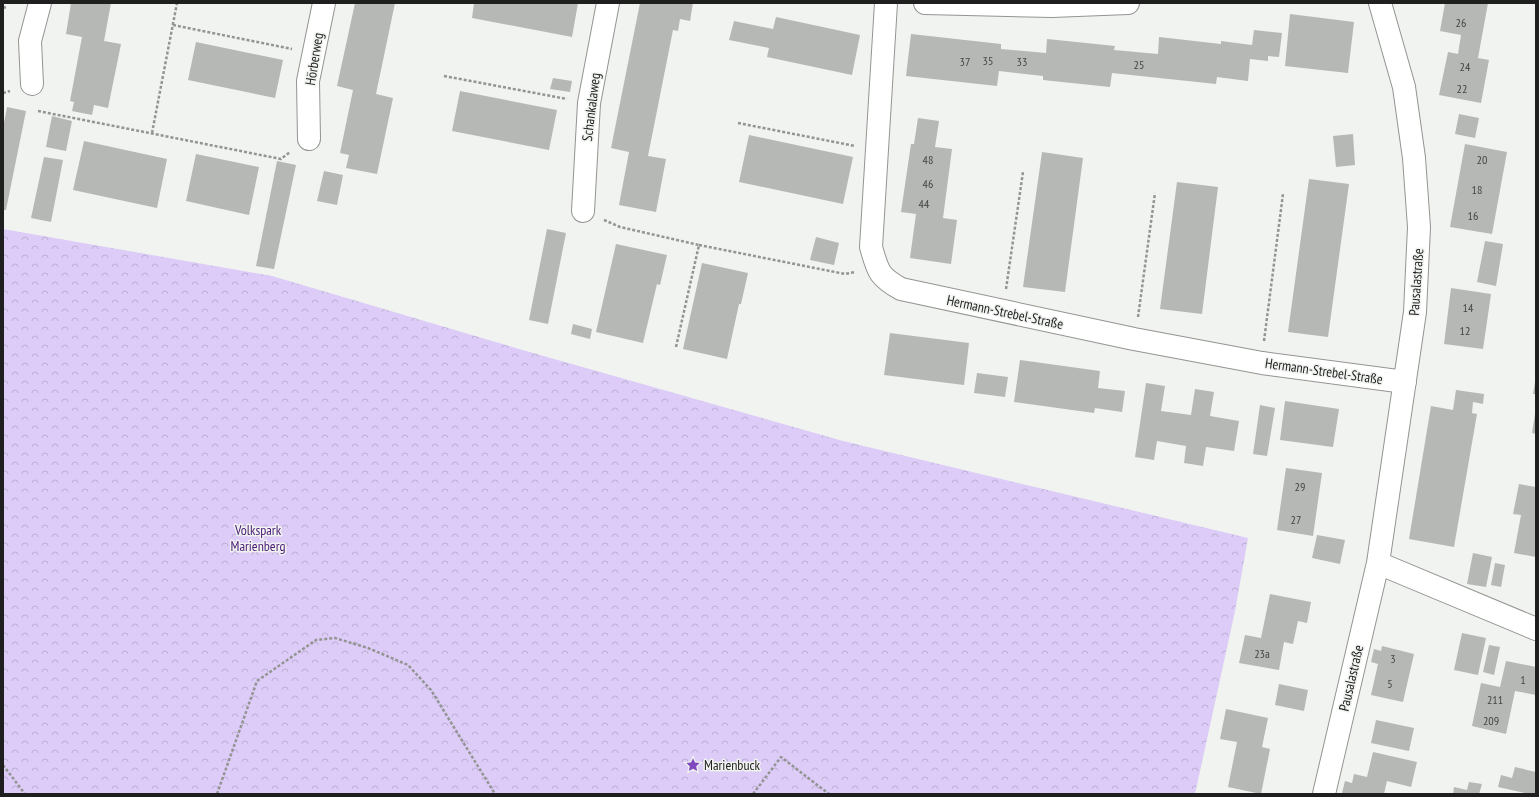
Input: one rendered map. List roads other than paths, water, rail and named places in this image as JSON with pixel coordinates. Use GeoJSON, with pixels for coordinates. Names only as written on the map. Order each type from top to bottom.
{"type":"FeatureCollection","features":[{"type":"Feature","properties":{"kind":"street"},"geometry":{"type":"LineString","coordinates":[[32,84],[30,41],[40,3]]}},
{"type":"Feature","properties":{"kind":"street","name":"Hörberweg"},"geometry":{"type":"LineString","coordinates":[[309,139],[308,81],[324,3]]}},
{"type":"Feature","properties":{"kind":"street","name":"Schankalaweg"},"geometry":{"type":"LineString","coordinates":[[583,211],[589,103],[608,3]]}},
{"type":"Feature","properties":{"kind":"street","name":"Hermann-Strebel-Straße"},"geometry":{"type":"LineString","coordinates":[[886,3],[871,247],[877,268],[886,280],[900,289],[1134,339],[1262,363],[1405,382]]}},
{"type":"Feature","properties":{"kind":"street"},"geometry":{"type":"LineString","coordinates":[[925,3],[1052,6],[1128,3]]}},
{"type":"Feature","properties":{"kind":"street","name":"Pausalastraße"},"geometry":{"type":"LineString","coordinates":[[1324,794],[1378,563],[1415,312],[1419,219],[1414,158],[1404,87],[1380,3]]}},
{"type":"Feature","properties":{"kind":"street"},"geometry":{"type":"LineString","coordinates":[[1378,563],[1536,629]]}},
{"type":"Feature","properties":{"kind":"place","name":"Marienbuck"},"geometry":{"type":"Point","coordinates":[693,765]}},
{"type":"Feature","properties":{"kind":"park label","name":"Volkspark Marienberg"},"geometry":{"type":"Point","coordinates":[258,538]}}]}
